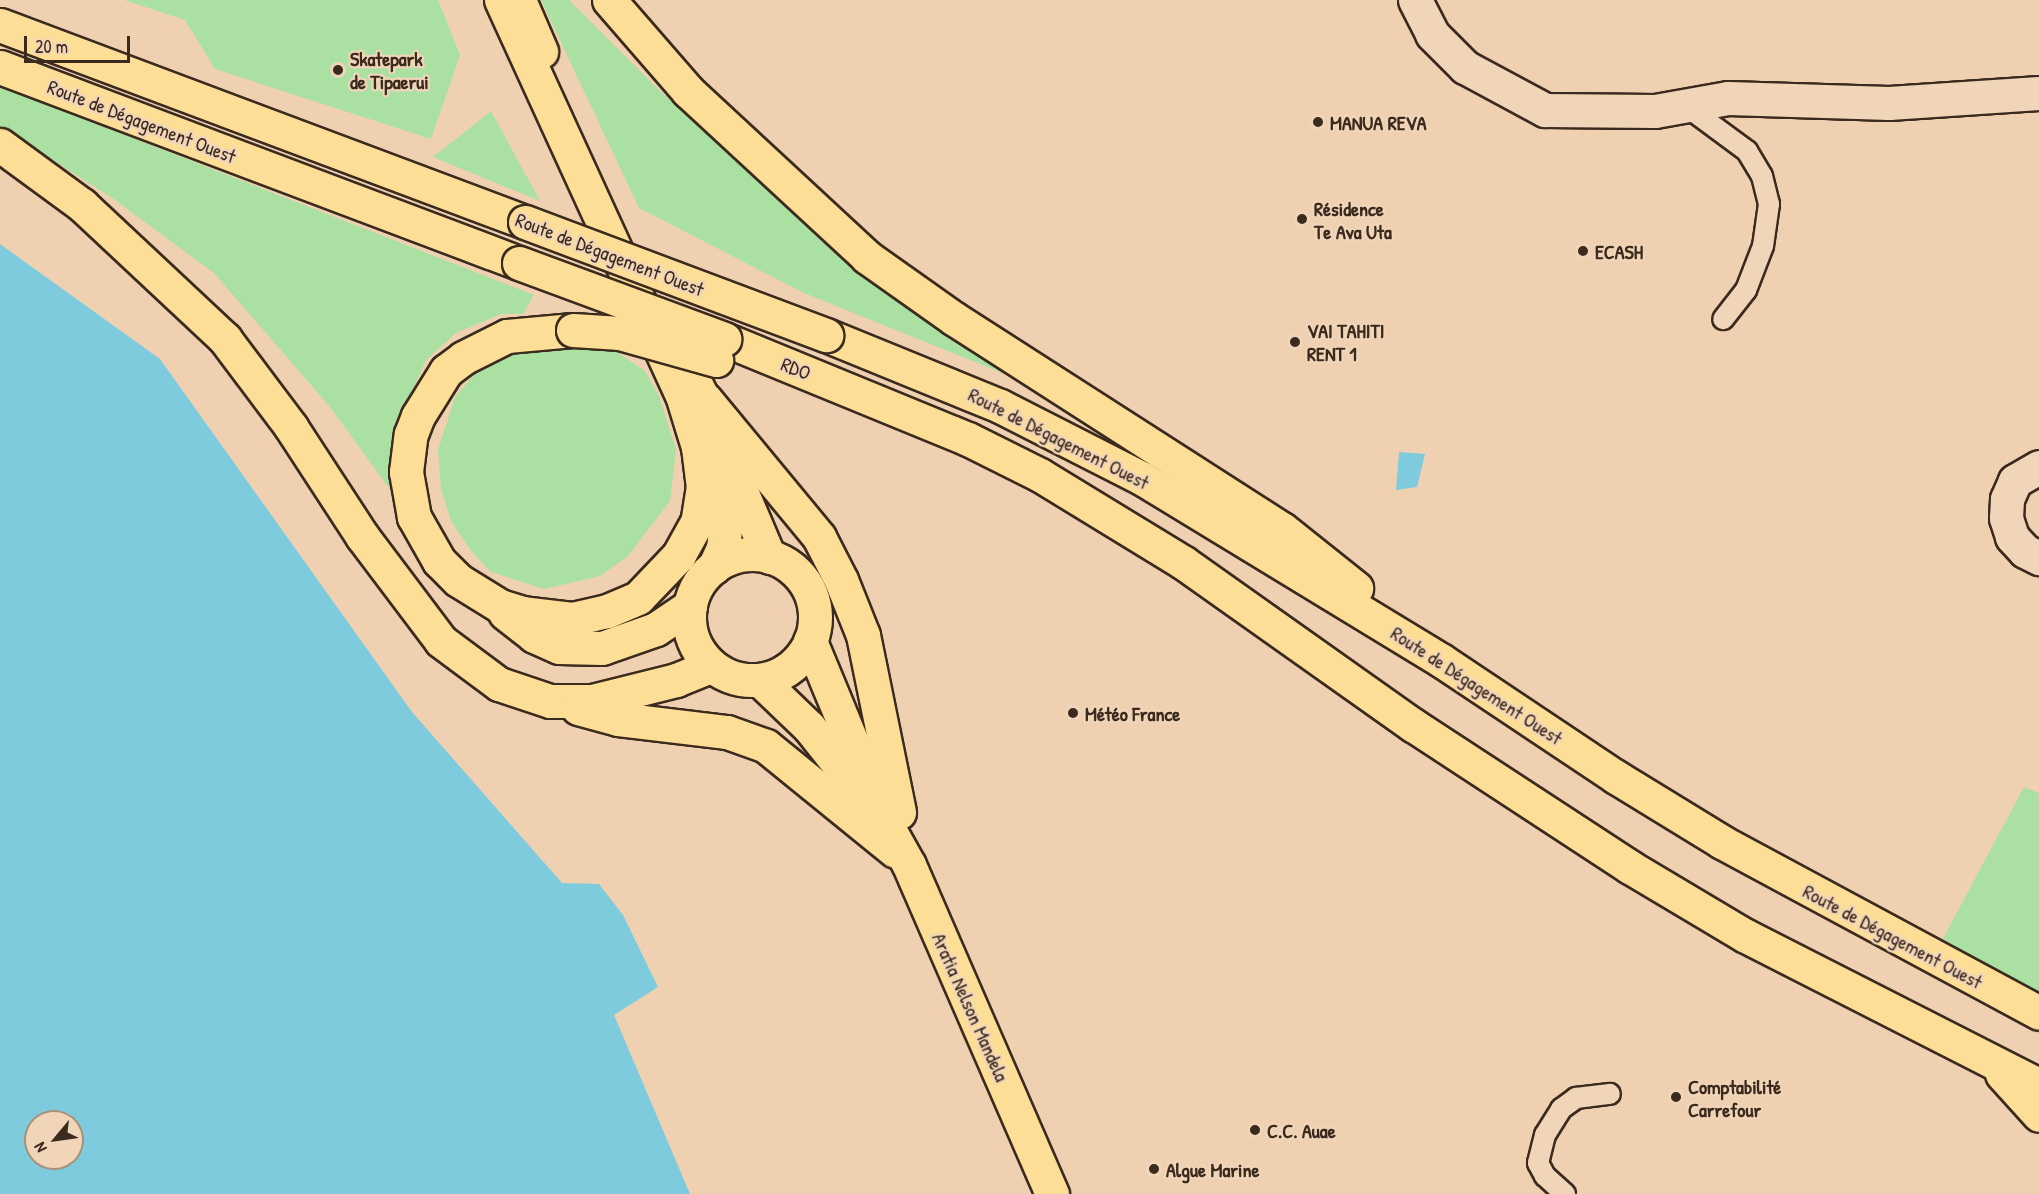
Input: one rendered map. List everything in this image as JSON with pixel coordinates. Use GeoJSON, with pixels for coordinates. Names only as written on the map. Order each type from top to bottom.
{"type":"FeatureCollection","features":[{"type":"Feature","properties":{"kind":"main road"},"geometry":{"type":"LineString","coordinates":[[491,602],[523,613],[572,619],[607,611],[638,598],[679,555],[697,522],[703,486],[698,447],[682,395],[501,0]]}},
{"type":"Feature","properties":{"kind":"main road"},"geometry":{"type":"LineString","coordinates":[[519,0],[700,393],[769,557]]}},
{"type":"Feature","properties":{"kind":"main road"},"geometry":{"type":"LineString","coordinates":[[609,0],[688,91],[867,257],[970,330],[1282,529],[1442,661]]}},
{"type":"Feature","properties":{"kind":"main road","name":"Route de Dégagement Ouest"},"geometry":{"type":"LineString","coordinates":[[0,25],[826,335],[1000,406],[1073,440],[1442,661],[1722,843],[2039,1012]]}},
{"type":"Feature","properties":{"kind":"main road","name":"Route de Dégagement Ouest"},"geometry":{"type":"LineString","coordinates":[[0,67],[519,263],[720,349]]}},
{"type":"Feature","properties":{"kind":"main road"},"geometry":{"type":"LineString","coordinates":[[0,146],[82,205],[225,339],[291,427],[362,536],[441,641],[499,684],[550,701],[618,719],[727,732],[766,746],[906,861]]}},
{"type":"Feature","properties":{"kind":"main road"},"geometry":{"type":"LineString","coordinates":[[810,641],[785,671],[760,680],[734,678],[711,666],[694,642],[690,606],[656,629],[602,648],[559,647],[534,636],[491,602],[458,580],[439,561],[414,517],[406,472],[411,434],[424,401],[446,371],[463,358],[507,336],[573,330],[620,333],[720,349],[869,398],[968,439],[1115,518],[1564,826],[1744,935],[2039,1085]]}},
{"type":"Feature","properties":{"kind":"main road"},"geometry":{"type":"LineString","coordinates":[[700,393],[727,511],[723,548],[714,567]]}},
{"type":"Feature","properties":{"kind":"main road"},"geometry":{"type":"LineString","coordinates":[[700,393],[819,537],[841,580],[863,635],[896,803],[938,931]]}},
{"type":"Feature","properties":{"kind":"main road","name":"Aratia Nelson Mandela"},"geometry":{"type":"LineString","coordinates":[[690,606],[697,586],[714,567],[743,555],[769,557],[792,569],[808,590],[814,615],[810,641],[885,822],[906,861],[938,931],[1052,1194]]}},
{"type":"Feature","properties":{"kind":"main road"},"geometry":{"type":"LineString","coordinates":[[550,701],[592,701],[635,692],[711,666]]}},
{"type":"Feature","properties":{"kind":"main road","name":"Aratia Nelson Mandela"},"geometry":{"type":"LineString","coordinates":[[760,680],[809,728],[885,822]]}},
{"type":"Feature","properties":{"kind":"main road"},"geometry":{"type":"LineString","coordinates":[[1988,1060],[2039,1114]]}},
{"type":"Feature","properties":{"kind":"street"},"geometry":{"type":"LineString","coordinates":[[1414,0],[1432,34],[1465,67],[1545,110],[1655,111],[1728,98],[1888,103],[2039,93]]}},
{"type":"Feature","properties":{"kind":"street"},"geometry":{"type":"LineString","coordinates":[[2036,467],[2015,481],[2007,499],[2006,518],[2012,537],[2025,551],[2039,558]]}},
{"type":"Feature","properties":{"kind":"lane"},"geometry":{"type":"LineString","coordinates":[[1686,106],[1747,152],[1762,176],[1768,204],[1763,246],[1746,290],[1723,319]]}},
{"type":"Feature","properties":{"kind":"lane"},"geometry":{"type":"LineString","coordinates":[[1565,1194],[1545,1176],[1539,1162],[1545,1135],[1561,1109],[1576,1098],[1610,1094]]}},
{"type":"Feature","properties":{"kind":"green space","name":"Skatepark de Tipaerui"},"geometry":{"type":"Polygon","coordinates":[[[124,0],[438,0],[460,55],[431,139],[215,69],[185,20],[124,0]]]}},
{"type":"Feature","properties":{"kind":"green space"},"geometry":{"type":"Polygon","coordinates":[[[541,0],[569,0],[661,92],[721,142],[773,194],[1030,384],[804,293],[639,208],[541,0]]]}},
{"type":"Feature","properties":{"kind":"green space"},"geometry":{"type":"Polygon","coordinates":[[[0,86],[534,295],[523,314],[501,314],[456,333],[426,360],[405,407],[402,506],[330,407],[214,273],[112,198],[0,126],[0,86]]]}},
{"type":"Feature","properties":{"kind":"green space"},"geometry":{"type":"Polygon","coordinates":[[[491,111],[540,201],[433,157],[491,111]]]}},
{"type":"Feature","properties":{"kind":"green space"},"geometry":{"type":"Polygon","coordinates":[[[577,348],[617,352],[645,371],[659,396],[676,450],[670,501],[628,556],[600,576],[544,589],[491,572],[471,551],[451,521],[441,489],[438,450],[455,397],[479,369],[521,349],[577,348]]]}},
{"type":"Feature","properties":{"kind":"green space"},"geometry":{"type":"Polygon","coordinates":[[[2024,787],[2039,793],[2039,994],[1939,946],[2024,787]]]}},
{"type":"Feature","properties":{"kind":"water"},"geometry":{"type":"Polygon","coordinates":[[[0,244],[160,359],[412,712],[562,883],[599,884],[623,915],[658,987],[614,1015],[690,1194],[0,1194],[0,244]]]}},
{"type":"Feature","properties":{"kind":"water"},"geometry":{"type":"Polygon","coordinates":[[[1399,452],[1425,454],[1417,487],[1396,490],[1399,452]]]}},
{"type":"Feature","properties":{"kind":"place","name":"Skatepark de Tipaerui"},"geometry":{"type":"Point","coordinates":[338,70]}},
{"type":"Feature","properties":{"kind":"place","name":"MANUA REVA"},"geometry":{"type":"Point","coordinates":[1318,122]}},
{"type":"Feature","properties":{"kind":"place","name":"Résidence Te Ava Uta"},"geometry":{"type":"Point","coordinates":[1302,219]}},
{"type":"Feature","properties":{"kind":"place","name":"ECASH"},"geometry":{"type":"Point","coordinates":[1583,251]}},
{"type":"Feature","properties":{"kind":"place","name":"VAI TAHITI RENT 1"},"geometry":{"type":"Point","coordinates":[1295,342]}},
{"type":"Feature","properties":{"kind":"place","name":"Météo France"},"geometry":{"type":"Point","coordinates":[1073,713]}},
{"type":"Feature","properties":{"kind":"place","name":"Comptabilité Carrefour"},"geometry":{"type":"Point","coordinates":[1676,1097]}},
{"type":"Feature","properties":{"kind":"place","name":"C.C. Auae"},"geometry":{"type":"Point","coordinates":[1255,1130]}},
{"type":"Feature","properties":{"kind":"place","name":"Algue Marine"},"geometry":{"type":"Point","coordinates":[1154,1169]}}]}
